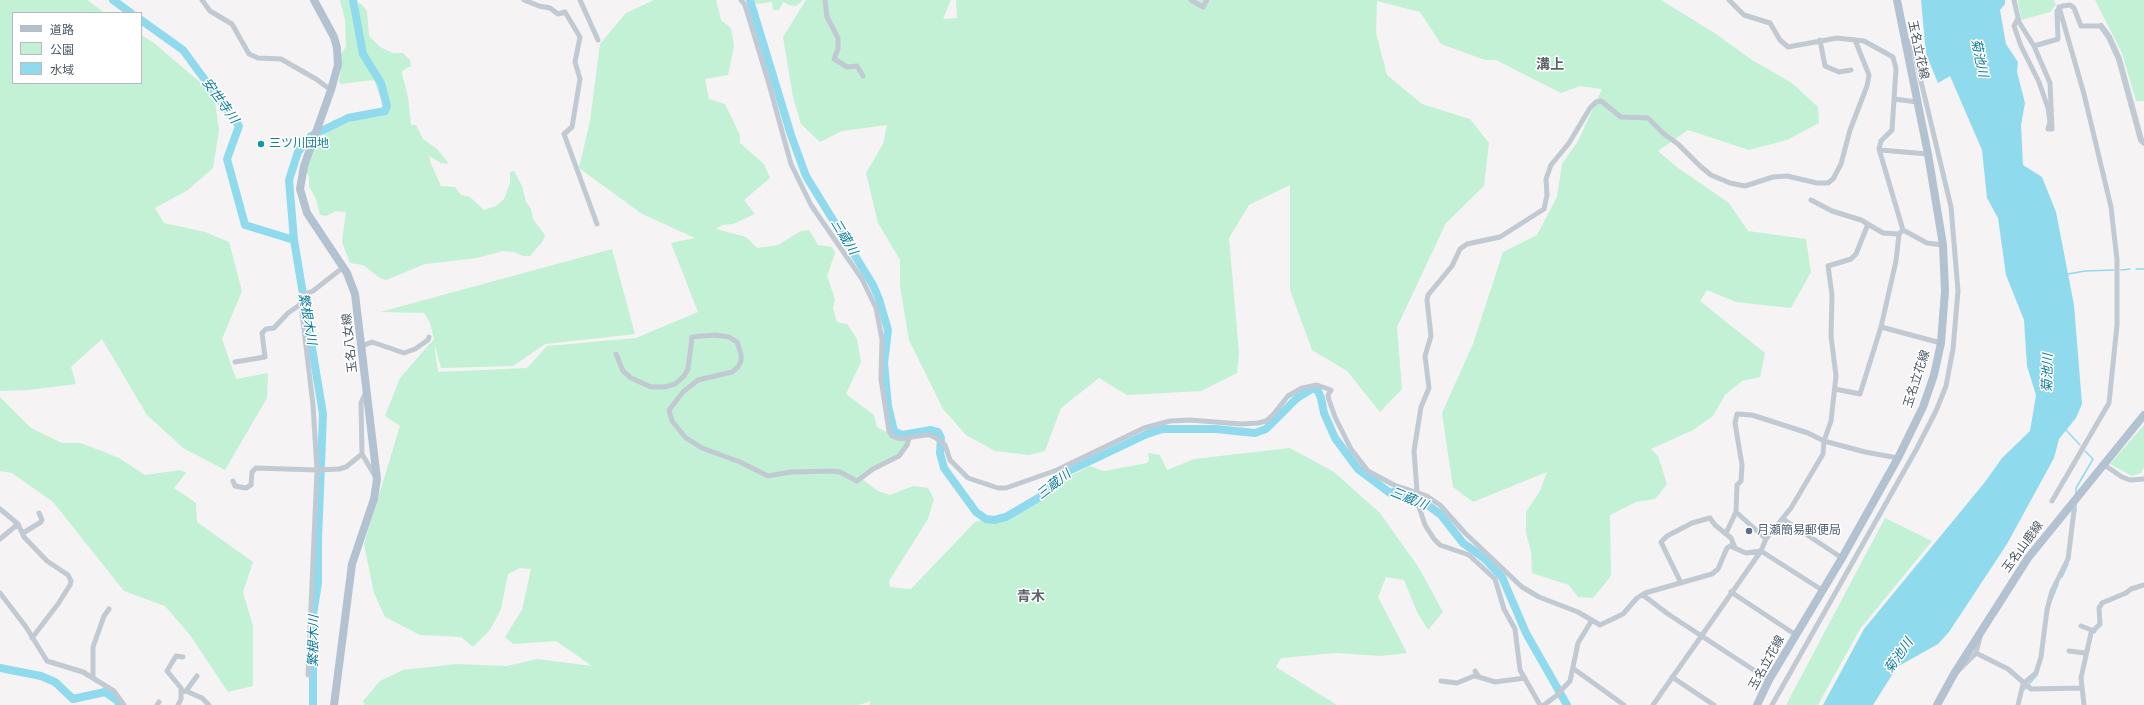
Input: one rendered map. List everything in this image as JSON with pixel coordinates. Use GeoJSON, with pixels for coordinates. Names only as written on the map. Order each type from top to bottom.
{"type":"FeatureCollection","features":[{"type":"Feature","properties":{"kind":"main road","name":"玉名八女線"},"geometry":{"type":"LineString","coordinates":[[314,0],[330,26],[337,48],[338,65],[331,90],[314,137],[302,176],[300,188],[302,202],[307,214],[351,281],[358,306],[377,479],[374,499],[352,564],[334,705]]}},
{"type":"Feature","properties":{"kind":"main road","name":"玉名立花線"},"geometry":{"type":"LineString","coordinates":[[1757,705],[1769,680],[1842,558],[1898,458],[1923,407],[1934,375],[1941,343],[1945,291],[1943,245],[1928,154],[1902,32],[1897,0]]}},
{"type":"Feature","properties":{"kind":"main road","name":"玉名山鹿線"},"geometry":{"type":"LineString","coordinates":[[1937,705],[1980,632],[2028,558],[2144,415]]}},
{"type":"Feature","properties":{"kind":"street"},"geometry":{"type":"LineString","coordinates":[[202,0],[210,11],[232,24],[249,54],[258,58],[281,59],[316,78],[331,90]]}},
{"type":"Feature","properties":{"kind":"street"},"geometry":{"type":"LineString","coordinates":[[524,0],[539,6],[550,8],[558,14],[565,12],[580,37],[575,62],[580,79],[572,127],[564,134],[597,224]]}},
{"type":"Feature","properties":{"kind":"street"},"geometry":{"type":"LineString","coordinates":[[580,0],[598,40]]}},
{"type":"Feature","properties":{"kind":"street"},"geometry":{"type":"LineString","coordinates":[[741,0],[745,5],[769,84],[790,164],[811,205],[862,279],[876,308],[882,339],[881,379],[889,431],[892,436],[900,439],[930,434],[945,444],[950,460],[968,478],[998,488],[1006,488],[1057,470],[1144,428],[1170,421],[1190,420],[1240,424],[1266,421],[1288,396],[1302,388],[1317,385],[1331,390],[1328,395],[1335,417],[1351,449],[1368,471],[1394,485],[1418,495],[1427,496],[1440,505],[1465,533],[1522,587],[1600,625],[1623,614],[1637,598],[1643,595],[1712,574],[1718,569],[1727,548],[1735,548],[1746,553],[1761,551],[1822,590]]}},
{"type":"Feature","properties":{"kind":"street"},"geometry":{"type":"LineString","coordinates":[[825,0],[827,16],[838,38],[838,49],[834,58],[847,67],[856,66],[863,76]]}},
{"type":"Feature","properties":{"kind":"street"},"geometry":{"type":"LineString","coordinates":[[1191,0],[1204,7],[1207,0]]}},
{"type":"Feature","properties":{"kind":"street"},"geometry":{"type":"LineString","coordinates":[[1729,0],[1744,15],[1770,23],[1785,46],[1798,46],[1820,40],[1837,38],[1864,41],[1892,57],[1896,69],[1892,130],[1880,141],[1880,150],[1901,232],[1896,261],[1880,327],[1860,394],[1835,389]]}},
{"type":"Feature","properties":{"kind":"street"},"geometry":{"type":"LineString","coordinates":[[2014,0],[2018,18],[2034,46],[2050,83],[2052,129],[2048,129],[2050,122],[2048,108],[2039,82],[2021,46],[2014,26],[2018,18]]}},
{"type":"Feature","properties":{"kind":"street"},"geometry":{"type":"LineString","coordinates":[[2059,7],[2066,5],[2074,8],[2081,26],[2101,26],[2109,36],[2119,59],[2141,140],[2144,143]]}},
{"type":"Feature","properties":{"kind":"street"},"geometry":{"type":"LineString","coordinates":[[2034,46],[2058,39],[2057,11],[2059,7]]}},
{"type":"Feature","properties":{"kind":"street"},"geometry":{"type":"LineString","coordinates":[[2052,501],[2109,403],[2116,332],[2118,260],[2111,207],[2084,94],[2059,7]]}},
{"type":"Feature","properties":{"kind":"street"},"geometry":{"type":"LineString","coordinates":[[1772,705],[1916,450],[1936,411],[1946,386],[1953,350],[1958,291],[1951,207],[1914,52],[1902,32]]}},
{"type":"Feature","properties":{"kind":"street"},"geometry":{"type":"LineString","coordinates":[[1820,40],[1825,66],[1839,72],[1851,70]]}},
{"type":"Feature","properties":{"kind":"street"},"geometry":{"type":"LineString","coordinates":[[1540,705],[1519,666],[1515,629],[1504,609],[1495,579],[1469,555],[1440,545],[1424,525],[1418,504],[1414,451],[1421,407],[1429,388],[1425,356],[1431,336],[1427,300],[1428,295],[1452,266],[1460,249],[1467,244],[1500,237],[1544,209],[1547,195],[1547,173],[1596,102],[1601,101],[1605,103],[1621,117],[1648,118],[1711,175],[1730,183],[1745,186],[1773,177],[1787,176],[1817,183],[1828,183],[1833,179],[1840,164],[1850,130],[1867,86],[1869,75],[1855,40]]}},
{"type":"Feature","properties":{"kind":"street"},"geometry":{"type":"LineString","coordinates":[[1894,99],[1917,102]]}},
{"type":"Feature","properties":{"kind":"street"},"geometry":{"type":"LineString","coordinates":[[1880,150],[1928,154]]}},
{"type":"Feature","properties":{"kind":"street"},"geometry":{"type":"LineString","coordinates":[[1812,200],[1832,211],[1862,220],[1883,233],[1901,232],[1927,243],[1943,245]]}},
{"type":"Feature","properties":{"kind":"street"},"geometry":{"type":"LineString","coordinates":[[1653,705],[1761,551],[1766,539],[1783,519],[1823,454],[1824,441],[1831,421],[1835,389],[1835,360],[1831,336],[1833,301],[1828,266],[1851,259],[1856,254],[1868,224]]}},
{"type":"Feature","properties":{"kind":"street"},"geometry":{"type":"LineString","coordinates":[[308,675],[317,470],[313,405],[300,296],[313,291],[341,268]]}},
{"type":"Feature","properties":{"kind":"street"},"geometry":{"type":"LineString","coordinates":[[235,362],[265,357],[262,333],[266,329],[274,328],[288,313],[301,304]]}},
{"type":"Feature","properties":{"kind":"street"},"geometry":{"type":"LineString","coordinates":[[1880,327],[1941,343]]}},
{"type":"Feature","properties":{"kind":"street"},"geometry":{"type":"LineString","coordinates":[[616,354],[624,371],[631,378],[651,387],[664,387],[674,384],[684,376],[688,369],[692,337],[714,335],[729,337],[737,342],[741,354],[741,361],[738,367],[732,372],[698,380],[683,392],[670,410],[672,420],[678,429],[702,448],[740,462],[768,476],[791,472],[832,470],[840,472],[857,481],[873,469],[904,452],[909,438]]}},
{"type":"Feature","properties":{"kind":"street"},"geometry":{"type":"LineString","coordinates":[[362,346],[372,342],[404,353],[415,349],[428,340],[429,337]]}},
{"type":"Feature","properties":{"kind":"street"},"geometry":{"type":"LineString","coordinates":[[367,389],[361,403],[362,454],[377,479]]}},
{"type":"Feature","properties":{"kind":"street"},"geometry":{"type":"LineString","coordinates":[[1726,533],[1736,512],[1738,485],[1741,481],[1742,465],[1735,428],[1737,414],[1752,415],[1808,433],[1824,441],[1865,452],[1898,458]]}},
{"type":"Feature","properties":{"kind":"street"},"geometry":{"type":"LineString","coordinates":[[233,481],[234,486],[246,488],[251,485],[252,472],[256,468],[327,470],[346,467],[362,454]]}},
{"type":"Feature","properties":{"kind":"street"},"geometry":{"type":"LineString","coordinates":[[2103,464],[2116,475],[2126,479],[2144,479]]}},
{"type":"Feature","properties":{"kind":"street"},"geometry":{"type":"LineString","coordinates":[[2018,705],[2026,686],[2036,673],[2041,657],[2047,610],[2052,591],[2068,559],[2075,500]]}},
{"type":"Feature","properties":{"kind":"street"},"geometry":{"type":"LineString","coordinates":[[0,509],[18,524],[23,533],[46,561],[68,575],[71,581],[58,604],[32,638]]}},
{"type":"Feature","properties":{"kind":"street"},"geometry":{"type":"LineString","coordinates":[[1736,512],[1766,539]]}},
{"type":"Feature","properties":{"kind":"street"},"geometry":{"type":"LineString","coordinates":[[23,533],[41,522],[42,520],[39,513]]}},
{"type":"Feature","properties":{"kind":"street"},"geometry":{"type":"LineString","coordinates":[[1681,583],[1661,542],[1662,539],[1692,523],[1710,518],[1732,538],[1735,548]]}},
{"type":"Feature","properties":{"kind":"street"},"geometry":{"type":"LineString","coordinates":[[1783,519],[1842,558]]}},
{"type":"Feature","properties":{"kind":"street"},"geometry":{"type":"LineString","coordinates":[[0,539],[18,524]]}},
{"type":"Feature","properties":{"kind":"street"},"geometry":{"type":"LineString","coordinates":[[2084,705],[2081,688],[2085,653],[2091,633],[2100,624],[2099,608],[2102,603],[2126,594],[2130,589],[2144,585]]}},
{"type":"Feature","properties":{"kind":"street"},"geometry":{"type":"LineString","coordinates":[[1732,592],[1796,635]]}},
{"type":"Feature","properties":{"kind":"street"},"geometry":{"type":"LineString","coordinates":[[0,593],[15,611],[47,661],[74,669],[92,678],[114,691],[124,705]]}},
{"type":"Feature","properties":{"kind":"street"},"geometry":{"type":"LineString","coordinates":[[1643,595],[1668,614],[1702,634],[1769,680]]}},
{"type":"Feature","properties":{"kind":"street"},"geometry":{"type":"LineString","coordinates":[[92,678],[93,647],[104,616],[109,610]]}},
{"type":"Feature","properties":{"kind":"street"},"geometry":{"type":"LineString","coordinates":[[1544,705],[1556,696],[1570,681],[1574,669],[1578,643],[1592,620]]}},
{"type":"Feature","properties":{"kind":"street"},"geometry":{"type":"LineString","coordinates":[[2080,626],[2094,631]]}},
{"type":"Feature","properties":{"kind":"street"},"geometry":{"type":"LineString","coordinates":[[1954,674],[1960,671],[1976,654],[1980,632]]}},
{"type":"Feature","properties":{"kind":"street"},"geometry":{"type":"LineString","coordinates":[[2069,650],[2085,653]]}},
{"type":"Feature","properties":{"kind":"street"},"geometry":{"type":"LineString","coordinates":[[1976,654],[2008,669],[2026,686],[2039,690],[2081,688]]}},
{"type":"Feature","properties":{"kind":"street"},"geometry":{"type":"LineString","coordinates":[[183,657],[176,656],[167,670],[184,692],[202,698],[209,705]]}},
{"type":"Feature","properties":{"kind":"street"},"geometry":{"type":"LineString","coordinates":[[1574,669],[1624,705]]}},
{"type":"Feature","properties":{"kind":"street"},"geometry":{"type":"LineString","coordinates":[[1475,671],[1479,677]]}},
{"type":"Feature","properties":{"kind":"street"},"geometry":{"type":"LineString","coordinates":[[178,705],[184,692],[198,676]]}},
{"type":"Feature","properties":{"kind":"street"},"geometry":{"type":"LineString","coordinates":[[1441,681],[1457,683],[1474,676],[1495,682],[1525,678]]}},
{"type":"Feature","properties":{"kind":"street"},"geometry":{"type":"LineString","coordinates":[[1672,677],[1714,705]]}},
{"type":"Feature","properties":{"kind":"green space"},"geometry":{"type":"Polygon","coordinates":[[[0,0],[87,0],[104,12],[12,12],[12,84],[142,84],[142,36],[154,43],[214,94],[219,130],[213,168],[188,190],[155,208],[164,223],[205,232],[229,242],[242,291],[222,339],[236,379],[268,373],[267,398],[225,470],[183,448],[147,415],[102,339],[71,367],[76,384],[28,390],[0,391],[0,0]]]}},
{"type":"Feature","properties":{"kind":"green space"},"geometry":{"type":"Polygon","coordinates":[[[340,0],[351,0],[361,4],[367,11],[369,35],[371,38],[380,47],[393,53],[403,53],[410,60],[411,66],[402,71],[402,74],[408,97],[411,125],[416,125],[423,139],[437,149],[447,161],[448,164],[441,163],[429,156],[441,186],[455,187],[461,195],[470,197],[484,210],[496,206],[504,199],[510,183],[510,172],[514,171],[522,186],[526,202],[531,209],[533,219],[545,235],[543,241],[530,256],[523,256],[514,252],[503,251],[477,258],[425,264],[386,280],[380,278],[363,265],[350,263],[342,242],[346,212],[336,211],[326,216],[320,215],[316,199],[309,186],[309,177],[306,170],[308,150],[317,147],[333,120],[383,115],[381,99],[374,80],[340,84],[341,55],[346,46],[345,20],[340,0]]]}},
{"type":"Feature","properties":{"kind":"green space"},"geometry":{"type":"Polygon","coordinates":[[[654,0],[716,0],[721,20],[731,28],[734,46],[728,75],[705,79],[709,99],[725,104],[740,135],[740,143],[764,164],[770,178],[744,200],[755,214],[733,224],[722,225],[716,229],[746,237],[757,248],[778,245],[801,231],[809,230],[818,245],[832,247],[835,253],[827,276],[835,299],[833,308],[837,322],[847,324],[857,339],[861,362],[846,394],[874,415],[877,427],[884,431],[909,438],[904,452],[862,479],[878,491],[890,495],[913,486],[928,488],[934,499],[928,519],[889,581],[890,587],[911,589],[975,522],[986,519],[994,520],[1024,509],[1045,495],[1059,482],[1090,466],[1104,471],[1147,463],[1149,460],[1148,453],[1160,455],[1167,470],[1194,459],[1290,448],[1334,472],[1380,513],[1419,568],[1443,612],[1428,630],[1417,612],[1404,580],[1386,577],[1378,597],[1407,653],[1381,656],[1337,653],[1281,658],[1276,667],[1337,705],[869,705],[871,701],[859,705],[364,705],[363,701],[380,681],[403,670],[456,664],[507,666],[537,659],[592,666],[556,641],[513,644],[505,637],[522,610],[531,569],[520,568],[508,574],[501,609],[490,630],[473,647],[461,637],[420,635],[385,617],[374,593],[364,544],[400,426],[385,416],[400,378],[434,339],[430,323],[424,313],[380,312],[612,249],[635,334],[545,344],[513,366],[441,368],[434,342],[438,372],[527,368],[547,346],[636,338],[698,312],[671,243],[695,238],[642,214],[579,168],[590,121],[600,44],[626,13],[654,0]]]}},
{"type":"Feature","properties":{"kind":"green space"},"geometry":{"type":"Polygon","coordinates":[[[754,0],[803,0],[796,6],[783,2],[779,10],[773,10],[772,2],[756,4],[754,0]]]}},
{"type":"Feature","properties":{"kind":"green space"},"geometry":{"type":"Polygon","coordinates":[[[806,0],[951,0],[943,19],[957,18],[956,0],[1661,0],[1716,34],[1752,60],[1792,83],[1818,107],[1819,123],[1787,140],[1749,150],[1688,130],[1658,151],[1678,168],[1729,203],[1748,231],[1806,239],[1811,272],[1791,308],[1736,302],[1707,290],[1700,301],[1765,353],[1760,377],[1742,381],[1725,395],[1713,416],[1693,430],[1651,449],[1658,456],[1667,484],[1655,499],[1636,502],[1610,515],[1611,576],[1593,598],[1578,597],[1569,585],[1532,573],[1531,552],[1526,533],[1526,512],[1540,491],[1547,472],[1473,502],[1453,487],[1442,413],[1473,344],[1503,252],[1537,235],[1557,197],[1562,164],[1578,141],[1602,89],[1580,86],[1561,93],[1496,60],[1485,60],[1441,44],[1420,12],[1377,1],[1376,33],[1387,75],[1422,104],[1470,119],[1489,143],[1484,186],[1446,223],[1397,327],[1402,389],[1380,412],[1347,371],[1312,350],[1290,290],[1290,185],[1249,205],[1229,238],[1239,353],[1237,373],[1201,391],[1127,395],[1099,378],[1061,408],[1045,451],[1029,455],[995,451],[966,435],[943,409],[909,340],[900,286],[900,260],[878,223],[866,173],[883,144],[887,125],[842,131],[820,142],[801,124],[793,97],[783,37],[806,0]]]}},
{"type":"Feature","properties":{"kind":"green space"},"geometry":{"type":"Polygon","coordinates":[[[2018,0],[2054,0],[2056,5],[2050,12],[2021,20],[2018,0]]]}},
{"type":"Feature","properties":{"kind":"green space"},"geometry":{"type":"Polygon","coordinates":[[[2095,0],[2144,0],[2144,101],[2136,101],[2122,53],[2095,0]]]}},
{"type":"Feature","properties":{"kind":"green space"},"geometry":{"type":"Polygon","coordinates":[[[0,397],[31,428],[62,443],[80,443],[107,453],[119,458],[145,475],[181,470],[186,473],[174,488],[196,503],[197,522],[253,562],[243,592],[253,626],[253,686],[228,692],[190,635],[165,606],[124,591],[53,502],[12,473],[0,471],[0,397]]]}},
{"type":"Feature","properties":{"kind":"green space"},"geometry":{"type":"Polygon","coordinates":[[[2144,425],[2144,467],[2141,473],[2132,476],[2110,464],[2144,425]]]}},
{"type":"Feature","properties":{"kind":"green space"},"geometry":{"type":"Polygon","coordinates":[[[1885,518],[1932,541],[1860,629],[1818,705],[1786,705],[1885,518]]]}},
{"type":"Feature","properties":{"kind":"water","name":"菊池川"},"geometry":{"type":"Polygon","coordinates":[[[1921,0],[2005,0],[2005,4],[2000,10],[2006,44],[2018,62],[2017,72],[2025,103],[2021,125],[2023,165],[2042,177],[2056,212],[2074,305],[2082,404],[2076,418],[2059,439],[2054,458],[2007,544],[1949,632],[1938,644],[1897,667],[1873,705],[1823,705],[1864,629],[1985,482],[2002,458],[2030,431],[2036,395],[2027,366],[2024,320],[2006,275],[1998,218],[1987,198],[1982,150],[1950,76],[1938,83],[1926,54],[1921,0]]]}},
{"type":"Feature","properties":{"kind":"waterway","name":"安世寺川"},"geometry":{"type":"LineString","coordinates":[[113,0],[130,12]]}},
{"type":"Feature","properties":{"kind":"waterway","name":"繁根木川"},"geometry":{"type":"LineString","coordinates":[[313,705],[313,615],[318,583],[318,540],[323,414],[294,240],[289,180],[298,152],[311,136],[348,118],[385,111],[387,106],[381,83],[363,54],[353,0]]}},
{"type":"Feature","properties":{"kind":"waterway","name":"三蔵川"},"geometry":{"type":"LineString","coordinates":[[750,0],[791,135],[806,176],[873,285],[879,299],[888,330],[884,363],[888,406],[894,431],[902,435],[931,430],[938,432],[941,438],[940,453],[944,468],[976,512],[986,519],[994,520],[1006,517],[1040,497],[1069,471],[1147,434],[1162,429],[1216,429],[1255,433],[1266,429],[1297,398],[1313,388],[1318,391],[1324,413],[1335,438],[1358,469],[1390,493],[1396,491],[1425,503],[1441,515],[1463,543],[1484,558],[1502,577],[1526,633],[1567,705]]}},
{"type":"Feature","properties":{"kind":"waterway","name":"安世寺川"},"geometry":{"type":"LineString","coordinates":[[142,21],[183,50],[239,126],[227,159],[245,225],[294,240]]}},
{"type":"Feature","properties":{"kind":"waterway"},"geometry":{"type":"LineString","coordinates":[[2121,270],[2130,269]]}},
{"type":"Feature","properties":{"kind":"waterway"},"geometry":{"type":"LineString","coordinates":[[2136,269],[2144,269]]}},
{"type":"Feature","properties":{"kind":"waterway"},"geometry":{"type":"LineString","coordinates":[[2068,274],[2085,271],[2114,270]]}},
{"type":"Feature","properties":{"kind":"waterway"},"geometry":{"type":"LineString","coordinates":[[2066,430],[2080,445]]}},
{"type":"Feature","properties":{"kind":"waterway"},"geometry":{"type":"LineString","coordinates":[[2076,493],[2076,488],[2093,459],[2085,451]]}},
{"type":"Feature","properties":{"kind":"waterway"},"geometry":{"type":"LineString","coordinates":[[2076,503],[2076,511]]}},
{"type":"Feature","properties":{"kind":"waterway"},"geometry":{"type":"LineString","coordinates":[[2062,577],[2068,564]]}},
{"type":"Feature","properties":{"kind":"waterway"},"geometry":{"type":"LineString","coordinates":[[2052,599],[2058,584]]}},
{"type":"Feature","properties":{"kind":"waterway"},"geometry":{"type":"LineString","coordinates":[[0,668],[41,676],[55,682],[73,699],[105,692],[118,701],[119,705]]}},
{"type":"Feature","properties":{"kind":"waterway"},"geometry":{"type":"LineString","coordinates":[[2024,690],[2037,675]]}},
{"type":"Feature","properties":{"kind":"place","name":"三ツ川団地"},"geometry":{"type":"Point","coordinates":[261,144]}},
{"type":"Feature","properties":{"kind":"place","name":"月瀬簡易郵便局"},"geometry":{"type":"Point","coordinates":[1749,531]}},
{"type":"Feature","properties":{"kind":"district","name":"溝上"},"geometry":{"type":"Point","coordinates":[1550,65]}},
{"type":"Feature","properties":{"kind":"district","name":"青木"},"geometry":{"type":"Point","coordinates":[1031,597]}}]}
